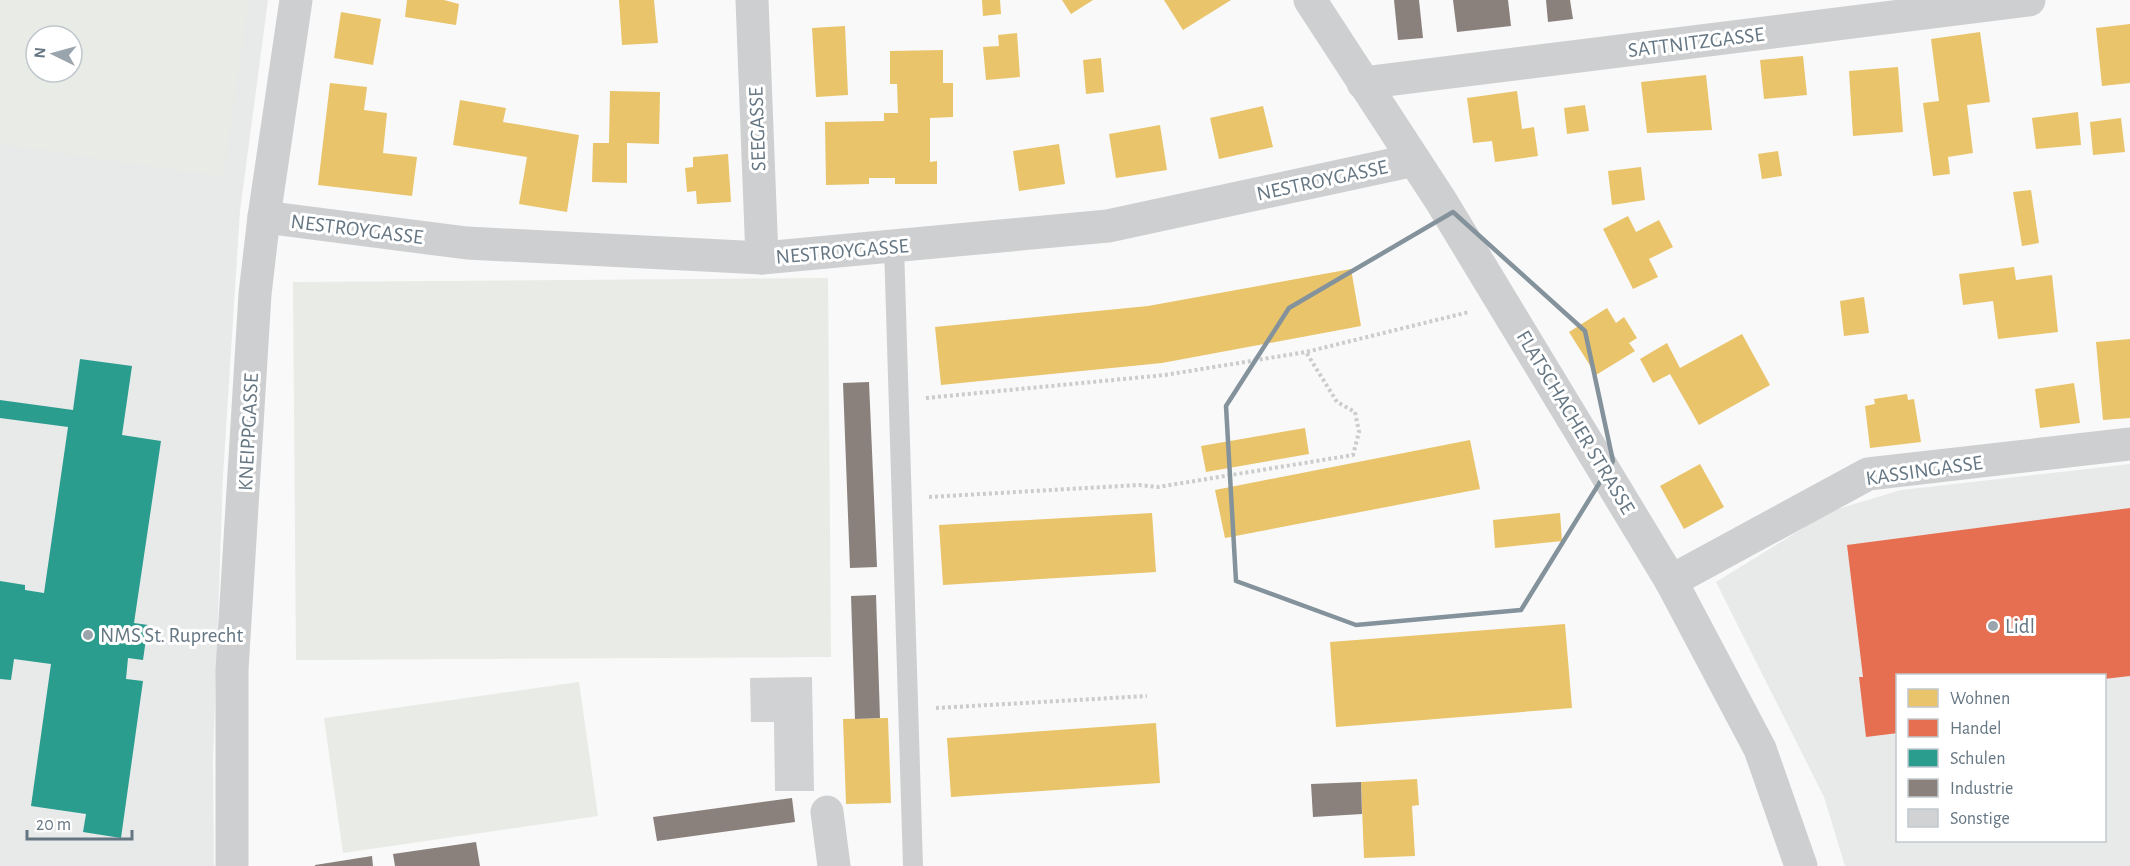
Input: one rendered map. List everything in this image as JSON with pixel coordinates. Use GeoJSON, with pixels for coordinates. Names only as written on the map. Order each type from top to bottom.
{"type":"FeatureCollection","features":[{"type":"Feature","properties":{"kind":"street","name":"KNEIPPGASSE"},"geometry":{"type":"LineString","coordinates":[[232,866],[232,670],[255,294],[296,0]]}},
{"type":"Feature","properties":{"kind":"street","name":"SEEGASSE"},"geometry":{"type":"LineString","coordinates":[[752,0],[762,258]]}},
{"type":"Feature","properties":{"kind":"street","name":"FLATSCHACHER STRASSE"},"geometry":{"type":"LineString","coordinates":[[1310,0],[1497,293],[1671,581],[1760,749],[1801,866]]}},
{"type":"Feature","properties":{"kind":"street","name":"SATTNITZGASSE"},"geometry":{"type":"LineString","coordinates":[[1363,83],[2028,0]]}},
{"type":"Feature","properties":{"kind":"street","name":"NESTROYGASSE"},"geometry":{"type":"LineString","coordinates":[[264,217],[467,243],[762,258],[1108,226],[1414,160]]}},
{"type":"Feature","properties":{"kind":"street","name":"KASSINGASSE"},"geometry":{"type":"LineString","coordinates":[[1671,581],[1868,474],[2130,444]]}},
{"type":"Feature","properties":{"kind":"street"},"geometry":{"type":"LineString","coordinates":[[827,812],[834,866]]}},
{"type":"Feature","properties":{"kind":"lane"},"geometry":{"type":"LineString","coordinates":[[894,246],[913,866]]}},
{"type":"Feature","properties":{"kind":"path"},"geometry":{"type":"LineString","coordinates":[[899,400],[1165,375],[1306,352],[1467,313],[1497,293]]}},
{"type":"Feature","properties":{"kind":"path"},"geometry":{"type":"LineString","coordinates":[[902,499],[1139,485],[1158,487],[1353,455],[1359,432],[1355,412],[1337,402],[1306,352]]}},
{"type":"Feature","properties":{"kind":"path"},"geometry":{"type":"LineString","coordinates":[[908,709],[1147,696]]}},
{"type":"Feature","properties":{"kind":"highlighted area"},"geometry":{"type":"Polygon","coordinates":[[[1453,212],[1585,331],[1613,461],[1521,610],[1356,625],[1236,581],[1226,406],[1289,308],[1453,212]]]}},
{"type":"Feature","properties":{"kind":"shaded area"},"geometry":{"type":"Polygon","coordinates":[[[0,0],[268,0],[240,211],[223,476],[213,760],[214,866],[0,866],[0,0]]]}},
{"type":"Feature","properties":{"kind":"shaded area"},"geometry":{"type":"Polygon","coordinates":[[[0,0],[249,0],[223,177],[0,144],[0,0]]]}},
{"type":"Feature","properties":{"kind":"shaded area"},"geometry":{"type":"Polygon","coordinates":[[[828,278],[831,657],[296,660],[293,282],[828,278]]]}},
{"type":"Feature","properties":{"kind":"shaded area"},"geometry":{"type":"Polygon","coordinates":[[[2130,464],[2130,866],[1845,866],[1824,797],[1716,582],[1831,511],[1901,490],[2130,464]]]}},
{"type":"Feature","properties":{"kind":"shaded area"},"geometry":{"type":"Polygon","coordinates":[[[579,682],[598,816],[343,853],[324,718],[579,682]]]}},
{"type":"Feature","properties":{"kind":"building: Wohnen"},"geometry":{"type":"Polygon","coordinates":[[[407,0],[444,0],[459,4],[456,25],[405,17],[407,0]]]}},
{"type":"Feature","properties":{"kind":"building: Wohnen"},"geometry":{"type":"Polygon","coordinates":[[[619,0],[654,0],[658,43],[622,45],[619,0]]]}},
{"type":"Feature","properties":{"kind":"building: Wohnen"},"geometry":{"type":"Polygon","coordinates":[[[982,0],[1000,0],[1001,14],[983,16],[982,0]]]}},
{"type":"Feature","properties":{"kind":"building: Wohnen"},"geometry":{"type":"Polygon","coordinates":[[[1062,0],[1093,0],[1071,14],[1062,0]]]}},
{"type":"Feature","properties":{"kind":"building: Wohnen"},"geometry":{"type":"Polygon","coordinates":[[[1164,0],[1231,0],[1183,30],[1164,0]]]}},
{"type":"Feature","properties":{"kind":"building: Wohnen"},"geometry":{"type":"Polygon","coordinates":[[[341,12],[381,19],[373,65],[334,58],[341,12]]]}},
{"type":"Feature","properties":{"kind":"building: Wohnen"},"geometry":{"type":"Polygon","coordinates":[[[2130,24],[2130,83],[2102,86],[2096,28],[2130,24]]]}},
{"type":"Feature","properties":{"kind":"building: Wohnen"},"geometry":{"type":"Polygon","coordinates":[[[845,26],[848,95],[816,97],[812,28],[845,26]]]}},
{"type":"Feature","properties":{"kind":"building: Wohnen"},"geometry":{"type":"Polygon","coordinates":[[[1980,32],[1990,102],[1967,105],[1973,153],[1948,157],[1950,174],[1933,176],[1923,103],[1939,101],[1931,39],[1980,32]]]}},
{"type":"Feature","properties":{"kind":"building: Wohnen"},"geometry":{"type":"Polygon","coordinates":[[[1017,33],[1020,77],[986,80],[983,47],[999,46],[998,35],[1017,33]]]}},
{"type":"Feature","properties":{"kind":"building: Wohnen"},"geometry":{"type":"Polygon","coordinates":[[[943,50],[943,83],[953,83],[953,117],[930,118],[930,162],[937,161],[937,184],[895,184],[895,178],[869,178],[869,184],[826,185],[825,122],[884,121],[884,113],[898,113],[897,84],[890,84],[890,51],[943,50]]]}},
{"type":"Feature","properties":{"kind":"building: Wohnen"},"geometry":{"type":"Polygon","coordinates":[[[1803,56],[1807,95],[1764,99],[1760,60],[1803,56]]]}},
{"type":"Feature","properties":{"kind":"building: Wohnen"},"geometry":{"type":"Polygon","coordinates":[[[1101,58],[1104,92],[1086,94],[1083,60],[1101,58]]]}},
{"type":"Feature","properties":{"kind":"building: Wohnen"},"geometry":{"type":"Polygon","coordinates":[[[1898,67],[1903,132],[1853,136],[1849,71],[1898,67]]]}},
{"type":"Feature","properties":{"kind":"building: Wohnen"},"geometry":{"type":"Polygon","coordinates":[[[1706,75],[1712,130],[1647,133],[1641,82],[1706,75]]]}},
{"type":"Feature","properties":{"kind":"building: Wohnen"},"geometry":{"type":"Polygon","coordinates":[[[330,83],[367,87],[364,110],[387,113],[383,153],[417,157],[412,196],[318,185],[330,83]]]}},
{"type":"Feature","properties":{"kind":"building: Wohnen"},"geometry":{"type":"Polygon","coordinates":[[[610,91],[660,92],[659,144],[627,143],[627,183],[592,182],[593,143],[609,143],[610,91]]]}},
{"type":"Feature","properties":{"kind":"building: Wohnen"},"geometry":{"type":"Polygon","coordinates":[[[1517,91],[1522,129],[1534,127],[1538,156],[1495,162],[1492,141],[1473,143],[1467,98],[1517,91]]]}},
{"type":"Feature","properties":{"kind":"building: Wohnen"},"geometry":{"type":"Polygon","coordinates":[[[460,100],[506,108],[503,122],[579,135],[567,212],[519,204],[527,157],[453,145],[460,100]]]}},
{"type":"Feature","properties":{"kind":"building: Wohnen"},"geometry":{"type":"Polygon","coordinates":[[[1585,105],[1589,131],[1567,134],[1564,108],[1585,105]]]}},
{"type":"Feature","properties":{"kind":"building: Wohnen"},"geometry":{"type":"Polygon","coordinates":[[[1263,106],[1273,147],[1219,159],[1210,118],[1263,106]]]}},
{"type":"Feature","properties":{"kind":"building: Wohnen"},"geometry":{"type":"Polygon","coordinates":[[[2078,112],[2081,145],[2036,149],[2032,118],[2078,112]]]}},
{"type":"Feature","properties":{"kind":"building: Wohnen"},"geometry":{"type":"Polygon","coordinates":[[[2121,118],[2125,152],[2093,155],[2090,122],[2121,118]]]}},
{"type":"Feature","properties":{"kind":"building: Wohnen"},"geometry":{"type":"Polygon","coordinates":[[[1160,125],[1167,170],[1116,178],[1109,134],[1160,125]]]}},
{"type":"Feature","properties":{"kind":"building: Wohnen"},"geometry":{"type":"Polygon","coordinates":[[[1059,144],[1065,184],[1019,191],[1013,151],[1059,144]]]}},
{"type":"Feature","properties":{"kind":"building: Wohnen"},"geometry":{"type":"Polygon","coordinates":[[[1778,151],[1782,176],[1762,179],[1758,154],[1778,151]]]}},
{"type":"Feature","properties":{"kind":"building: Wohnen"},"geometry":{"type":"Polygon","coordinates":[[[728,154],[731,202],[697,204],[696,191],[687,192],[685,168],[693,167],[693,157],[728,154]]]}},
{"type":"Feature","properties":{"kind":"building: Wohnen"},"geometry":{"type":"Polygon","coordinates":[[[1641,167],[1645,200],[1612,205],[1608,171],[1641,167]]]}},
{"type":"Feature","properties":{"kind":"building: Wohnen"},"geometry":{"type":"Polygon","coordinates":[[[2031,190],[2039,243],[2022,246],[2013,192],[2031,190]]]}},
{"type":"Feature","properties":{"kind":"building: Wohnen"},"geometry":{"type":"Polygon","coordinates":[[[1628,216],[1636,232],[1659,220],[1673,247],[1649,259],[1658,277],[1633,289],[1603,229],[1628,216]]]}},
{"type":"Feature","properties":{"kind":"building: Wohnen"},"geometry":{"type":"Polygon","coordinates":[[[2014,267],[2016,280],[2052,275],[2058,332],[1998,339],[1993,301],[1963,305],[1959,274],[2014,267]]]}},
{"type":"Feature","properties":{"kind":"building: Wohnen"},"geometry":{"type":"Polygon","coordinates":[[[1351,269],[1361,326],[1162,363],[941,385],[935,327],[1148,306],[1351,269]]]}},
{"type":"Feature","properties":{"kind":"building: Wohnen"},"geometry":{"type":"Polygon","coordinates":[[[1864,297],[1869,333],[1844,336],[1840,301],[1864,297]]]}},
{"type":"Feature","properties":{"kind":"building: Wohnen"},"geometry":{"type":"Polygon","coordinates":[[[1607,308],[1616,323],[1624,317],[1637,338],[1629,343],[1635,351],[1596,375],[1569,332],[1607,308]]]}},
{"type":"Feature","properties":{"kind":"building: Wohnen"},"geometry":{"type":"Polygon","coordinates":[[[1742,334],[1770,385],[1699,425],[1670,374],[1653,383],[1640,359],[1667,343],[1680,368],[1742,334]]]}},
{"type":"Feature","properties":{"kind":"building: Wohnen"},"geometry":{"type":"Polygon","coordinates":[[[2130,339],[2130,418],[2103,420],[2096,342],[2130,339]]]}},
{"type":"Feature","properties":{"kind":"building: Wohnen"},"geometry":{"type":"Polygon","coordinates":[[[2074,383],[2080,423],[2040,428],[2035,389],[2074,383]]]}},
{"type":"Feature","properties":{"kind":"building: Wohnen"},"geometry":{"type":"Polygon","coordinates":[[[1907,394],[1908,400],[1914,399],[1921,442],[1870,448],[1865,406],[1875,404],[1874,399],[1907,394]]]}},
{"type":"Feature","properties":{"kind":"building: Wohnen"},"geometry":{"type":"Polygon","coordinates":[[[1305,428],[1309,454],[1206,472],[1201,446],[1305,428]]]}},
{"type":"Feature","properties":{"kind":"building: Wohnen"},"geometry":{"type":"Polygon","coordinates":[[[1470,440],[1480,489],[1225,538],[1215,490],[1470,440]]]}},
{"type":"Feature","properties":{"kind":"building: Wohnen"},"geometry":{"type":"Polygon","coordinates":[[[1700,464],[1724,507],[1684,529],[1660,486],[1700,464]]]}},
{"type":"Feature","properties":{"kind":"building: Wohnen"},"geometry":{"type":"Polygon","coordinates":[[[1152,513],[1156,572],[943,585],[939,525],[1152,513]]]}},
{"type":"Feature","properties":{"kind":"building: Wohnen"},"geometry":{"type":"Polygon","coordinates":[[[1560,513],[1562,541],[1495,548],[1493,520],[1560,513]]]}},
{"type":"Feature","properties":{"kind":"building: Wohnen"},"geometry":{"type":"Polygon","coordinates":[[[1565,624],[1572,708],[1336,727],[1330,642],[1565,624]]]}},
{"type":"Feature","properties":{"kind":"building: Wohnen"},"geometry":{"type":"Polygon","coordinates":[[[888,718],[891,803],[846,804],[843,719],[888,718]]]}},
{"type":"Feature","properties":{"kind":"building: Wohnen"},"geometry":{"type":"Polygon","coordinates":[[[1156,723],[1160,783],[951,797],[947,738],[1156,723]]]}},
{"type":"Feature","properties":{"kind":"building: Wohnen"},"geometry":{"type":"Polygon","coordinates":[[[1417,779],[1419,805],[1412,806],[1415,856],[1364,858],[1361,782],[1417,779]]]}},
{"type":"Feature","properties":{"kind":"building: Handel","name":"Lidl"},"geometry":{"type":"Polygon","coordinates":[[[2130,508],[2130,676],[2106,679],[2106,674],[1896,674],[1896,733],[1866,737],[1859,677],[1863,677],[1847,545],[2130,508]]]}},
{"type":"Feature","properties":{"kind":"building: Schulen"},"geometry":{"type":"Polygon","coordinates":[[[80,359],[132,366],[122,435],[161,441],[134,623],[148,625],[143,660],[128,658],[126,679],[143,681],[121,838],[83,832],[86,814],[31,806],[51,664],[14,659],[11,680],[0,679],[0,581],[25,585],[25,590],[44,593],[68,427],[0,418],[0,400],[73,410],[80,359]]]}},
{"type":"Feature","properties":{"kind":"building: Industrie"},"geometry":{"type":"Polygon","coordinates":[[[1394,0],[1419,0],[1423,38],[1398,40],[1394,0]]]}},
{"type":"Feature","properties":{"kind":"building: Industrie"},"geometry":{"type":"Polygon","coordinates":[[[1453,0],[1508,0],[1511,26],[1457,32],[1453,0]]]}},
{"type":"Feature","properties":{"kind":"building: Industrie"},"geometry":{"type":"Polygon","coordinates":[[[1546,0],[1570,0],[1573,19],[1548,22],[1546,0]]]}},
{"type":"Feature","properties":{"kind":"building: Industrie"},"geometry":{"type":"Polygon","coordinates":[[[869,382],[877,567],[850,568],[843,383],[869,382]]]}},
{"type":"Feature","properties":{"kind":"building: Industrie"},"geometry":{"type":"Polygon","coordinates":[[[876,595],[880,718],[855,719],[851,596],[876,595]]]}},
{"type":"Feature","properties":{"kind":"building: Industrie"},"geometry":{"type":"Polygon","coordinates":[[[1361,782],[1362,814],[1313,817],[1311,784],[1361,782]]]}},
{"type":"Feature","properties":{"kind":"building: Industrie"},"geometry":{"type":"Polygon","coordinates":[[[792,798],[795,822],[657,841],[653,817],[792,798]]]}},
{"type":"Feature","properties":{"kind":"building: Industrie"},"geometry":{"type":"Polygon","coordinates":[[[476,842],[480,866],[395,866],[393,854],[476,842]]]}},
{"type":"Feature","properties":{"kind":"building: Industrie"},"geometry":{"type":"Polygon","coordinates":[[[372,856],[373,866],[315,866],[315,865],[372,856]]]}},
{"type":"Feature","properties":{"kind":"building: Sonstige"},"geometry":{"type":"Polygon","coordinates":[[[812,677],[814,791],[775,791],[774,722],[751,722],[750,678],[812,677]]]}},
{"type":"Feature","properties":{"kind":"place","name":"Lidl"},"geometry":{"type":"Point","coordinates":[1993,626]}},
{"type":"Feature","properties":{"kind":"place","name":"NMS St. Ruprecht"},"geometry":{"type":"Point","coordinates":[88,635]}}]}
